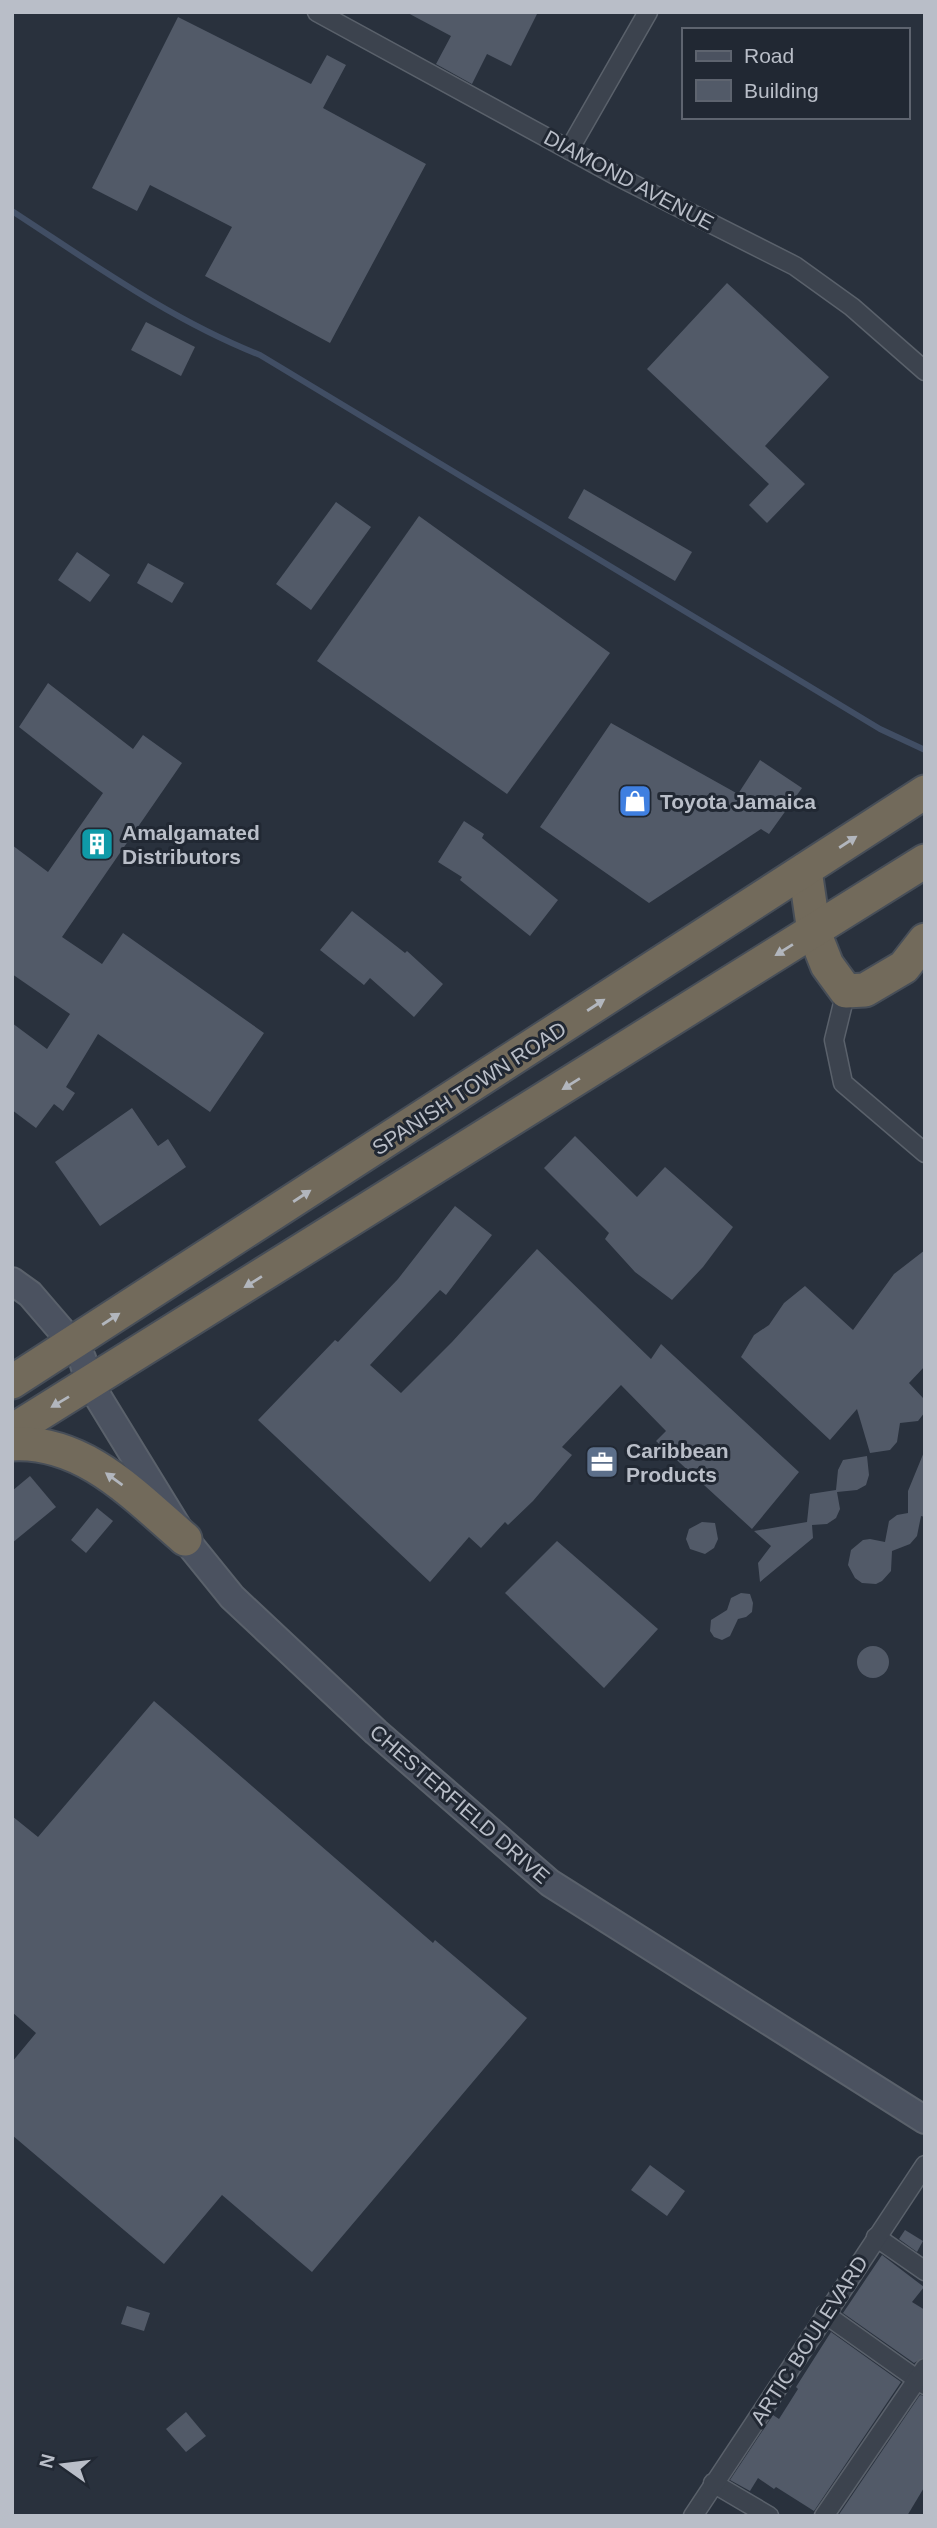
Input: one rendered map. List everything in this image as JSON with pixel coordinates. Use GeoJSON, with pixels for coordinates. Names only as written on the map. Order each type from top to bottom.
{"type":"FeatureCollection","features":[{"type":"Feature","properties":{"kind":"highway","name":"SPANISH TOWN ROAD"},"geometry":{"type":"LineString","coordinates":[[12,1382],[925,792]]}},
{"type":"Feature","properties":{"kind":"highway"},"geometry":{"type":"LineString","coordinates":[[12,1431],[925,861]]}},
{"type":"Feature","properties":{"kind":"highway"},"geometry":{"type":"LineString","coordinates":[[805,870],[814,932],[827,965],[846,991],[865,990],[904,967],[925,940]]}},
{"type":"Feature","properties":{"kind":"highway"},"geometry":{"type":"LineString","coordinates":[[12,1444],[49,1446],[74,1454],[95,1465],[118,1481],[185,1539]]}},
{"type":"Feature","properties":{"kind":"street","name":"DIAMOND AVENUE"},"geometry":{"type":"LineString","coordinates":[[317,12],[569,150],[795,266],[852,307],[925,371]]}},
{"type":"Feature","properties":{"kind":"street"},"geometry":{"type":"LineString","coordinates":[[569,150],[648,12]]}},
{"type":"Feature","properties":{"kind":"street"},"geometry":{"type":"LineString","coordinates":[[846,991],[834,1040],[843,1083],[925,1153]]}},
{"type":"Feature","properties":{"kind":"street","name":"CHESTERFIELD DRIVE"},"geometry":{"type":"LineString","coordinates":[[12,1281],[30,1294],[74,1344],[82,1358],[90,1384],[185,1539],[242,1606],[376,1732],[550,1884],[925,2120]]}},
{"type":"Feature","properties":{"kind":"street","name":"ARTIC BOULEVARD"},"geometry":{"type":"LineString","coordinates":[[693,2516],[925,2165]]}},
{"type":"Feature","properties":{"kind":"street"},"geometry":{"type":"LineString","coordinates":[[877,2237],[925,2272]]}},
{"type":"Feature","properties":{"kind":"street"},"geometry":{"type":"LineString","coordinates":[[824,2516],[922,2378],[825,2314]]}},
{"type":"Feature","properties":{"kind":"street"},"geometry":{"type":"LineString","coordinates":[[713,2483],[769,2516]]}},
{"type":"Feature","properties":{"kind":"building"},"geometry":{"type":"Polygon","coordinates":[[[406,12],[538,12],[511,66],[487,54],[472,84],[436,64],[451,36],[406,12]]]}},
{"type":"Feature","properties":{"kind":"building"},"geometry":{"type":"Polygon","coordinates":[[[178,17],[311,84],[327,55],[346,65],[323,108],[426,164],[330,343],[205,276],[232,227],[150,185],[137,211],[92,188],[178,17]]]}},
{"type":"Feature","properties":{"kind":"building"},"geometry":{"type":"Polygon","coordinates":[[[727,283],[829,377],[765,446],[805,484],[767,523],[749,505],[769,484],[647,369],[727,283]]]}},
{"type":"Feature","properties":{"kind":"building"},"geometry":{"type":"Polygon","coordinates":[[[146,322],[195,347],[181,376],[131,350],[146,322]]]}},
{"type":"Feature","properties":{"kind":"building"},"geometry":{"type":"Polygon","coordinates":[[[584,489],[692,552],[675,581],[568,518],[584,489]]]}},
{"type":"Feature","properties":{"kind":"building"},"geometry":{"type":"Polygon","coordinates":[[[336,502],[371,527],[311,610],[276,584],[336,502]]]}},
{"type":"Feature","properties":{"kind":"building"},"geometry":{"type":"Polygon","coordinates":[[[419,516],[610,653],[507,794],[317,661],[419,516]]]}},
{"type":"Feature","properties":{"kind":"building"},"geometry":{"type":"Polygon","coordinates":[[[77,552],[110,575],[90,602],[58,580],[77,552]]]}},
{"type":"Feature","properties":{"kind":"building"},"geometry":{"type":"Polygon","coordinates":[[[148,563],[184,583],[172,603],[137,583],[148,563]]]}},
{"type":"Feature","properties":{"kind":"building","name":"Amalgamated Distributors"},"geometry":{"type":"Polygon","coordinates":[[[48,683],[133,749],[143,735],[182,763],[62,937],[102,964],[123,933],[264,1033],[210,1112],[98,1034],[66,1087],[75,1093],[63,1111],[54,1104],[36,1128],[12,1110],[12,1023],[47,1049],[70,1014],[12,974],[12,845],[48,872],[103,793],[19,727],[48,683]]]}},
{"type":"Feature","properties":{"kind":"building","name":"Toyota Jamaica"},"geometry":{"type":"Polygon","coordinates":[[[611,723],[738,794],[760,760],[802,788],[769,834],[761,829],[649,903],[540,827],[611,723]]]}},
{"type":"Feature","properties":{"kind":"building"},"geometry":{"type":"Polygon","coordinates":[[[464,821],[484,834],[482,838],[558,900],[530,936],[460,880],[462,877],[438,862],[464,821]]]}},
{"type":"Feature","properties":{"kind":"building"},"geometry":{"type":"Polygon","coordinates":[[[352,911],[405,953],[407,951],[443,984],[414,1017],[370,978],[364,985],[320,950],[352,911]]]}},
{"type":"Feature","properties":{"kind":"building"},"geometry":{"type":"Polygon","coordinates":[[[132,1108],[158,1146],[168,1139],[186,1167],[100,1226],[55,1162],[132,1108]]]}},
{"type":"Feature","properties":{"kind":"building"},"geometry":{"type":"Polygon","coordinates":[[[575,1136],[637,1197],[665,1167],[733,1227],[703,1267],[672,1300],[635,1272],[605,1239],[609,1233],[544,1168],[575,1136]]]}},
{"type":"Feature","properties":{"kind":"building"},"geometry":{"type":"Polygon","coordinates":[[[455,1206],[492,1235],[446,1295],[440,1290],[370,1365],[401,1393],[537,1249],[651,1359],[661,1344],[799,1472],[752,1529],[656,1441],[666,1431],[621,1385],[562,1447],[572,1455],[533,1501],[508,1525],[505,1522],[481,1548],[469,1537],[430,1582],[258,1420],[398,1279],[455,1206]]]}},
{"type":"Feature","properties":{"kind":"building"},"geometry":{"type":"Polygon","coordinates":[[[925,1250],[925,1366],[909,1383],[923,1398],[925,1412],[918,1421],[900,1423],[897,1442],[890,1450],[870,1453],[857,1409],[830,1440],[741,1357],[754,1335],[769,1325],[784,1303],[805,1286],[853,1330],[894,1274],[925,1250]]]}},
{"type":"Feature","properties":{"kind":"building"},"geometry":{"type":"Polygon","coordinates":[[[924,1452],[925,1517],[921,1516],[917,1536],[910,1544],[892,1551],[891,1571],[882,1581],[876,1584],[862,1583],[855,1578],[848,1565],[851,1550],[863,1540],[885,1542],[889,1521],[897,1515],[908,1513],[908,1491],[924,1452]]]}},
{"type":"Feature","properties":{"kind":"building"},"geometry":{"type":"Polygon","coordinates":[[[867,1456],[869,1475],[866,1485],[857,1490],[837,1492],[840,1509],[836,1518],[827,1524],[812,1525],[813,1538],[760,1582],[758,1563],[771,1546],[754,1531],[807,1522],[810,1494],[836,1490],[838,1470],[843,1460],[867,1456]]]}},
{"type":"Feature","properties":{"kind":"building"},"geometry":{"type":"Polygon","coordinates":[[[30,1476],[56,1507],[12,1543],[12,1491],[30,1476]]]}},
{"type":"Feature","properties":{"kind":"building"},"geometry":{"type":"Polygon","coordinates":[[[97,1508],[113,1521],[86,1553],[71,1540],[97,1508]]]}},
{"type":"Feature","properties":{"kind":"building"},"geometry":{"type":"Polygon","coordinates":[[[702,1522],[715,1523],[718,1539],[714,1548],[705,1554],[690,1549],[686,1539],[689,1529],[702,1522]]]}},
{"type":"Feature","properties":{"kind":"building"},"geometry":{"type":"Polygon","coordinates":[[[557,1541],[658,1629],[604,1688],[505,1593],[557,1541]]]}},
{"type":"Feature","properties":{"kind":"building"},"geometry":{"type":"Polygon","coordinates":[[[741,1593],[750,1594],[752,1612],[738,1619],[730,1636],[722,1640],[714,1637],[710,1631],[711,1620],[727,1610],[731,1598],[741,1593]]]}},
{"type":"Feature","properties":{"kind":"building"},"geometry":{"type":"Polygon","coordinates":[[[873,1646],[884,1651],[889,1662],[884,1673],[873,1678],[862,1673],[857,1662],[862,1651],[873,1646]]]}},
{"type":"Feature","properties":{"kind":"building"},"geometry":{"type":"Polygon","coordinates":[[[154,1701],[433,1943],[435,1940],[527,2018],[312,2272],[222,2195],[164,2264],[12,2135],[12,2062],[36,2033],[12,2012],[12,1816],[38,1837],[154,1701]]]}},
{"type":"Feature","properties":{"kind":"building"},"geometry":{"type":"Polygon","coordinates":[[[650,2165],[685,2191],[667,2216],[631,2190],[650,2165]]]}},
{"type":"Feature","properties":{"kind":"building"},"geometry":{"type":"Polygon","coordinates":[[[905,2230],[923,2241],[917,2252],[899,2239],[905,2230]]]}},
{"type":"Feature","properties":{"kind":"building"},"geometry":{"type":"Polygon","coordinates":[[[882,2255],[924,2287],[912,2302],[925,2310],[925,2357],[914,2363],[843,2313],[882,2255]]]}},
{"type":"Feature","properties":{"kind":"building"},"geometry":{"type":"Polygon","coordinates":[[[127,2306],[150,2313],[144,2331],[121,2324],[127,2306]]]}},
{"type":"Feature","properties":{"kind":"building"},"geometry":{"type":"Polygon","coordinates":[[[831,2332],[901,2382],[814,2511],[758,2478],[750,2491],[730,2480],[773,2415],[779,2419],[831,2332]]]}},
{"type":"Feature","properties":{"kind":"building"},"geometry":{"type":"Polygon","coordinates":[[[920,2395],[925,2396],[925,2486],[907,2516],[838,2516],[920,2395]]]}},
{"type":"Feature","properties":{"kind":"building"},"geometry":{"type":"Polygon","coordinates":[[[186,2412],[206,2436],[186,2452],[166,2429],[186,2412]]]}},
{"type":"Feature","properties":{"kind":"waterway"},"geometry":{"type":"LineString","coordinates":[[12,211],[164,308],[260,355],[880,729],[925,750]]}},
{"type":"Feature","properties":{"kind":"place","name":"Toyota Jamaica"},"geometry":{"type":"Point","coordinates":[635,801]}},
{"type":"Feature","properties":{"kind":"place","name":"Amalgamated Distributors"},"geometry":{"type":"Point","coordinates":[97,844]}},
{"type":"Feature","properties":{"kind":"place","name":"Caribbean Products"},"geometry":{"type":"Point","coordinates":[602,1462]}}]}
